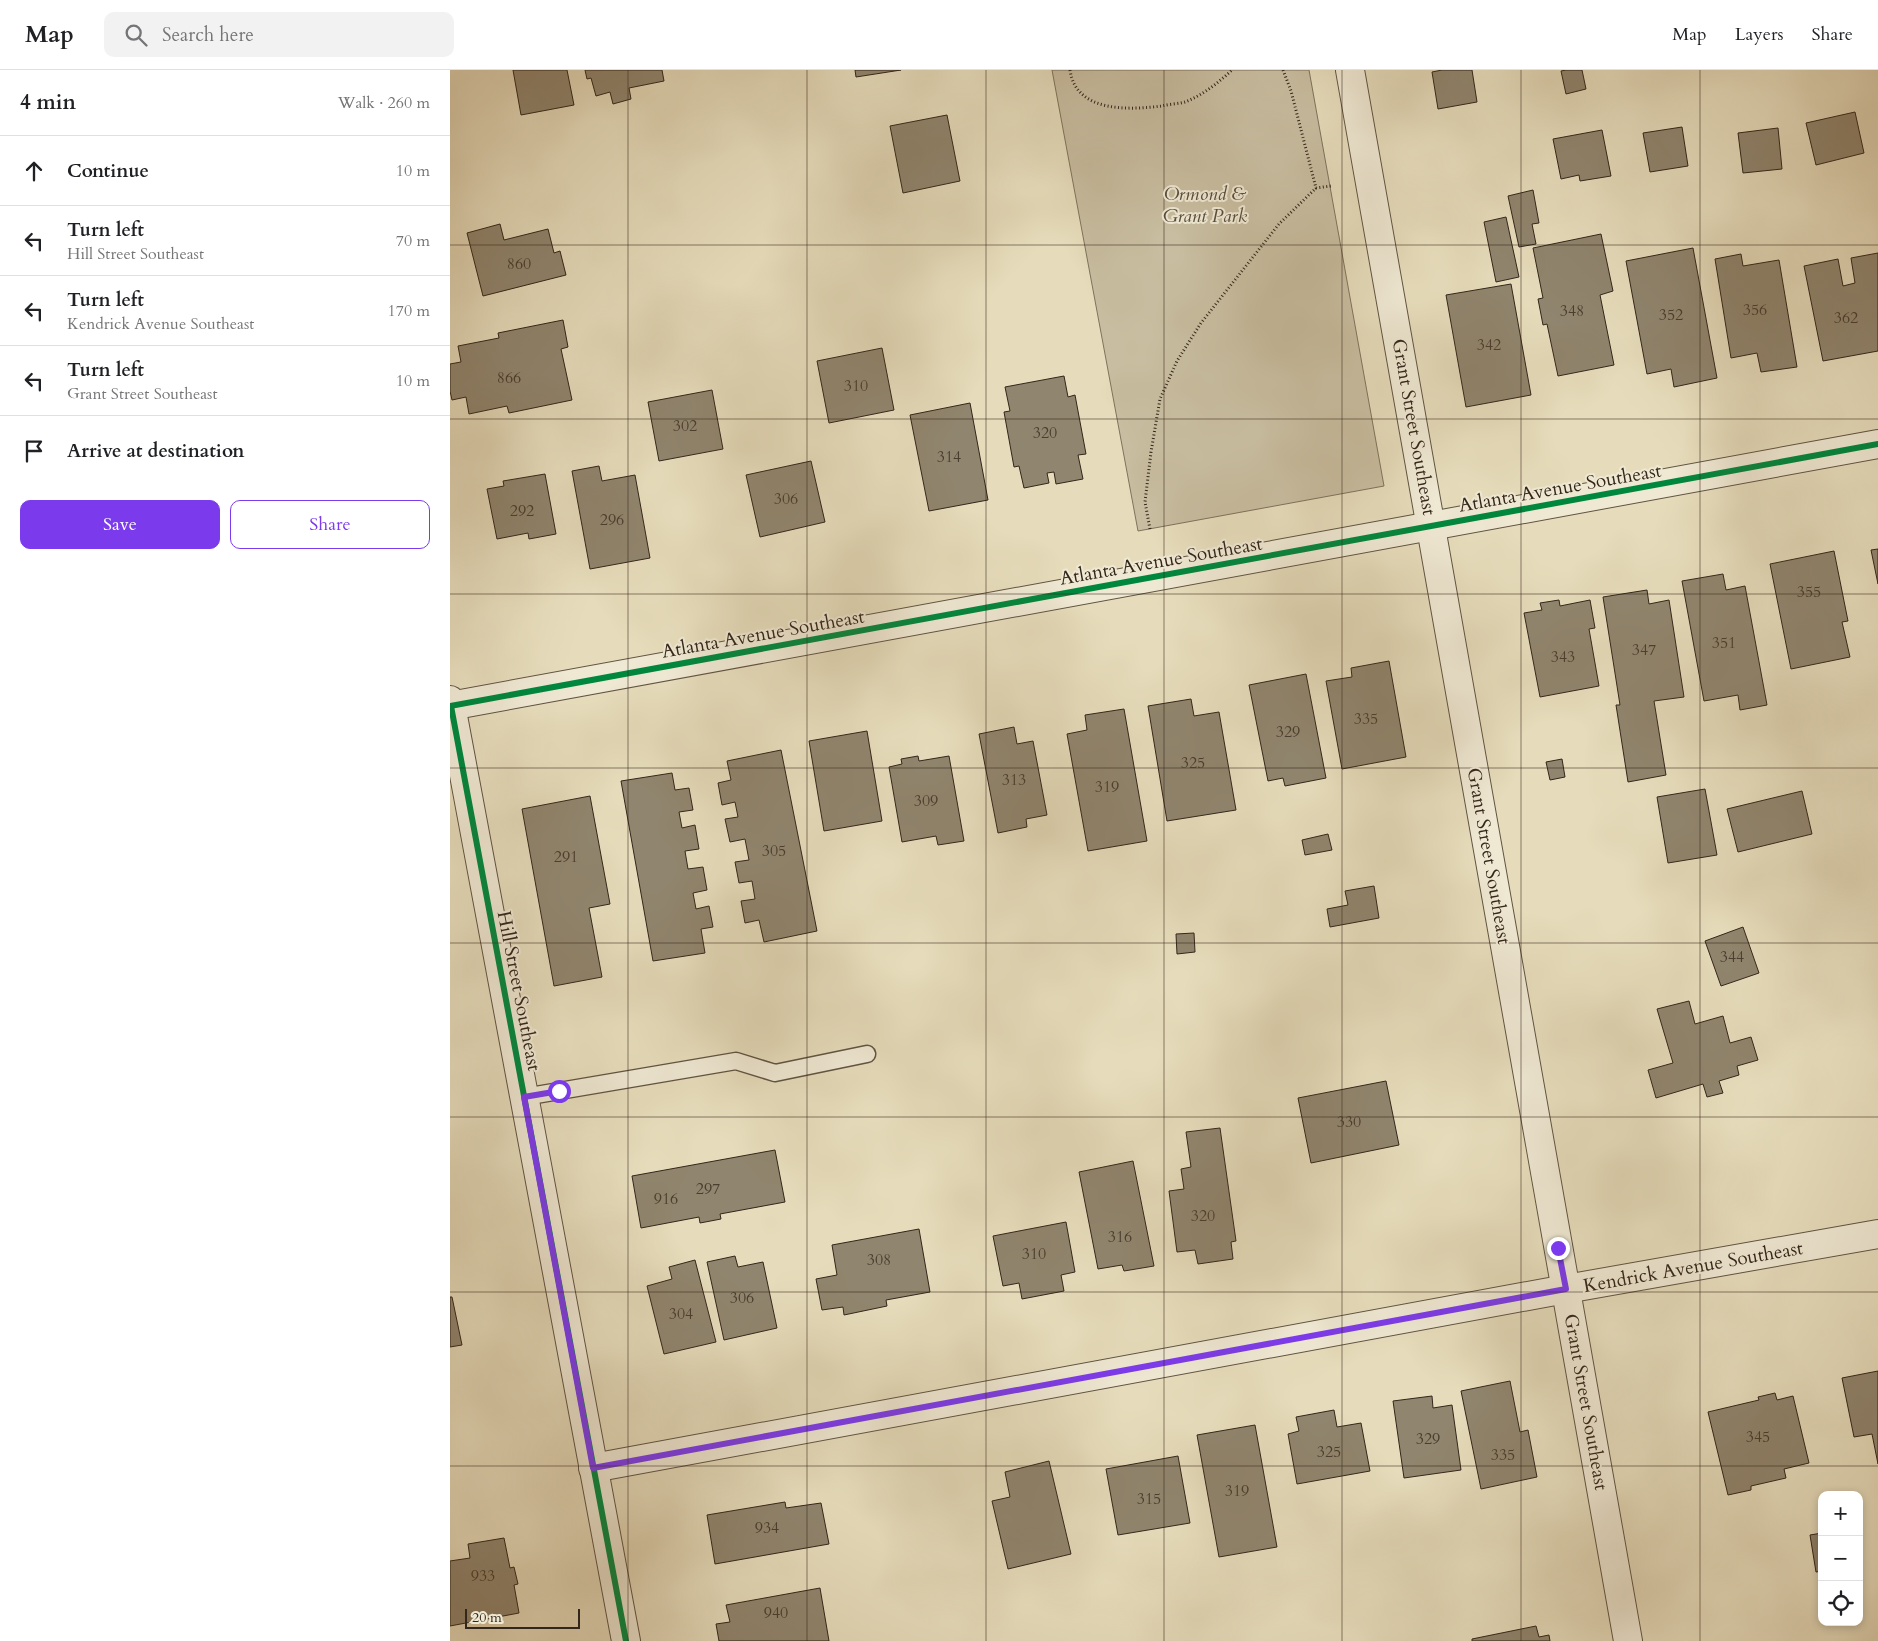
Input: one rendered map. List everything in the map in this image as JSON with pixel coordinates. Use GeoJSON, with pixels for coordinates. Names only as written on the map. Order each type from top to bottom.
{"type":"FeatureCollection","features":[{"type":"Feature","properties":{"kind":"street","name":"Grant Street Southeast"},"geometry":{"type":"LineString","coordinates":[[1350,70],[1628,1641]]}},
{"type":"Feature","properties":{"kind":"street","name":"Atlanta Avenue Southeast"},"geometry":{"type":"LineString","coordinates":[[450,704],[1878,444]]}},
{"type":"Feature","properties":{"kind":"street","name":"Hill Street Southeast"},"geometry":{"type":"LineString","coordinates":[[450,704],[626,1641]]}},
{"type":"Feature","properties":{"kind":"street","name":"Kendrick Avenue Southeast"},"geometry":{"type":"LineString","coordinates":[[593,1468],[1566,1289],[1878,1234]]}},
{"type":"Feature","properties":{"kind":"lane"},"geometry":{"type":"LineString","coordinates":[[524,1097],[736,1061],[775,1073],[867,1054]]}},
{"type":"Feature","properties":{"kind":"path"},"geometry":{"type":"LineString","coordinates":[[1070,70],[1074,86],[1088,99],[1107,107],[1140,109],[1184,102],[1212,88],[1232,70]]}},
{"type":"Feature","properties":{"kind":"path"},"geometry":{"type":"LineString","coordinates":[[1283,70],[1291,91],[1316,188]]}},
{"type":"Feature","properties":{"kind":"path"},"geometry":{"type":"LineString","coordinates":[[1150,529],[1145,502],[1151,452],[1160,400],[1177,361],[1201,323],[1273,232],[1316,188],[1331,186]]}},
{"type":"Feature","properties":{"kind":"green space","name":"Ormond & Grant Park"},"geometry":{"type":"Polygon","coordinates":[[[1052,70],[1309,70],[1384,486],[1138,531],[1052,70]]]}},
{"type":"Feature","properties":{"kind":"building"},"geometry":{"type":"Polygon","coordinates":[[[513,70],[567,70],[574,105],[521,115],[513,70]]]}},
{"type":"Feature","properties":{"kind":"building"},"geometry":{"type":"Polygon","coordinates":[[[585,70],[662,70],[664,81],[629,88],[631,99],[613,104],[610,92],[596,96],[591,78],[587,79],[585,70]]]}},
{"type":"Feature","properties":{"kind":"building"},"geometry":{"type":"Polygon","coordinates":[[[855,70],[901,70],[856,77],[855,70]]]}},
{"type":"Feature","properties":{"kind":"building"},"geometry":{"type":"Polygon","coordinates":[[[1472,70],[1477,102],[1438,109],[1432,72],[1472,70]]]}},
{"type":"Feature","properties":{"kind":"building"},"geometry":{"type":"Polygon","coordinates":[[[1582,70],[1586,89],[1566,94],[1561,71],[1582,70]]]}},
{"type":"Feature","properties":{"kind":"building"},"geometry":{"type":"Polygon","coordinates":[[[1855,112],[1864,153],[1816,165],[1806,123],[1855,112]]]}},
{"type":"Feature","properties":{"kind":"building"},"geometry":{"type":"Polygon","coordinates":[[[947,115],[960,181],[903,193],[890,126],[947,115]]]}},
{"type":"Feature","properties":{"kind":"building"},"geometry":{"type":"Polygon","coordinates":[[[1682,127],[1688,166],[1650,172],[1643,133],[1682,127]]]}},
{"type":"Feature","properties":{"kind":"building"},"geometry":{"type":"Polygon","coordinates":[[[1778,128],[1782,169],[1743,173],[1738,133],[1778,128]]]}},
{"type":"Feature","properties":{"kind":"building"},"geometry":{"type":"Polygon","coordinates":[[[1602,130],[1611,176],[1580,181],[1579,175],[1561,179],[1553,139],[1602,130]]]}},
{"type":"Feature","properties":{"kind":"building"},"geometry":{"type":"Polygon","coordinates":[[[1533,190],[1539,223],[1532,224],[1536,244],[1519,247],[1508,196],[1533,190]]]}},
{"type":"Feature","properties":{"kind":"building"},"geometry":{"type":"Polygon","coordinates":[[[1506,217],[1519,277],[1496,282],[1484,222],[1506,217]]]}},
{"type":"Feature","properties":{"kind":"building"},"geometry":{"type":"Polygon","coordinates":[[[500,224],[504,240],[548,229],[554,253],[560,251],[566,275],[483,296],[467,233],[500,224]]]}},
{"type":"Feature","properties":{"kind":"building"},"geometry":{"type":"Polygon","coordinates":[[[1601,234],[1613,291],[1600,295],[1614,365],[1558,376],[1547,324],[1543,325],[1538,299],[1543,298],[1533,248],[1601,234]]]}},
{"type":"Feature","properties":{"kind":"building"},"geometry":{"type":"Polygon","coordinates":[[[1693,248],[1717,378],[1674,387],[1671,369],[1647,374],[1626,261],[1693,248]]]}},
{"type":"Feature","properties":{"kind":"building"},"geometry":{"type":"Polygon","coordinates":[[[1878,253],[1878,351],[1823,361],[1804,266],[1838,259],[1843,286],[1855,283],[1851,258],[1878,253]]]}},
{"type":"Feature","properties":{"kind":"building"},"geometry":{"type":"Polygon","coordinates":[[[1741,254],[1743,266],[1779,260],[1797,367],[1761,372],[1757,353],[1731,358],[1715,259],[1741,254]]]}},
{"type":"Feature","properties":{"kind":"building"},"geometry":{"type":"Polygon","coordinates":[[[1511,284],[1531,395],[1466,407],[1446,295],[1511,284]]]}},
{"type":"Feature","properties":{"kind":"building"},"geometry":{"type":"Polygon","coordinates":[[[563,320],[568,347],[561,349],[572,400],[509,413],[507,406],[469,414],[466,397],[452,400],[450,364],[461,362],[458,346],[499,338],[498,333],[563,320]]]}},
{"type":"Feature","properties":{"kind":"building"},"geometry":{"type":"Polygon","coordinates":[[[882,348],[894,410],[829,423],[817,361],[882,348]]]}},
{"type":"Feature","properties":{"kind":"building"},"geometry":{"type":"Polygon","coordinates":[[[1064,376],[1068,397],[1075,395],[1086,454],[1078,455],[1083,479],[1056,484],[1054,472],[1047,473],[1049,483],[1024,488],[1019,466],[1014,467],[1004,412],[1010,411],[1005,387],[1064,376]]]}},
{"type":"Feature","properties":{"kind":"building"},"geometry":{"type":"Polygon","coordinates":[[[712,390],[723,449],[659,461],[648,402],[712,390]]]}},
{"type":"Feature","properties":{"kind":"building"},"geometry":{"type":"Polygon","coordinates":[[[970,403],[988,500],[929,511],[910,415],[970,403]]]}},
{"type":"Feature","properties":{"kind":"building"},"geometry":{"type":"Polygon","coordinates":[[[811,461],[825,522],[760,537],[746,475],[811,461]]]}},
{"type":"Feature","properties":{"kind":"building"},"geometry":{"type":"Polygon","coordinates":[[[599,466],[602,481],[635,475],[650,558],[590,569],[572,471],[599,466]]]}},
{"type":"Feature","properties":{"kind":"building"},"geometry":{"type":"Polygon","coordinates":[[[545,474],[556,534],[529,539],[528,533],[497,539],[487,489],[504,486],[503,481],[545,474]]]}},
{"type":"Feature","properties":{"kind":"building"},"geometry":{"type":"Polygon","coordinates":[[[1878,549],[1878,584],[1871,550],[1878,549]]]}},
{"type":"Feature","properties":{"kind":"building"},"geometry":{"type":"Polygon","coordinates":[[[1834,551],[1848,621],[1842,622],[1850,657],[1791,669],[1770,564],[1834,551]]]}},
{"type":"Feature","properties":{"kind":"building"},"geometry":{"type":"Polygon","coordinates":[[[1723,574],[1726,590],[1745,586],[1767,705],[1740,710],[1738,695],[1704,701],[1682,581],[1723,574]]]}},
{"type":"Feature","properties":{"kind":"building"},"geometry":{"type":"Polygon","coordinates":[[[1647,590],[1649,604],[1669,600],[1684,697],[1654,701],[1666,775],[1628,782],[1616,705],[1620,705],[1603,597],[1647,590]]]}},
{"type":"Feature","properties":{"kind":"building"},"geometry":{"type":"Polygon","coordinates":[[[1559,600],[1560,606],[1590,600],[1595,628],[1589,629],[1599,686],[1540,697],[1524,613],[1542,610],[1540,603],[1559,600]]]}},
{"type":"Feature","properties":{"kind":"building"},"geometry":{"type":"Polygon","coordinates":[[[1389,661],[1406,757],[1342,769],[1326,681],[1352,677],[1351,668],[1389,661]]]}},
{"type":"Feature","properties":{"kind":"building"},"geometry":{"type":"Polygon","coordinates":[[[1306,674],[1326,778],[1285,786],[1283,778],[1268,781],[1249,685],[1306,674]]]}},
{"type":"Feature","properties":{"kind":"building"},"geometry":{"type":"Polygon","coordinates":[[[1191,699],[1194,716],[1219,712],[1236,810],[1167,821],[1148,706],[1191,699]]]}},
{"type":"Feature","properties":{"kind":"building"},"geometry":{"type":"Polygon","coordinates":[[[1124,709],[1147,841],[1088,851],[1067,734],[1087,730],[1085,715],[1124,709]]]}},
{"type":"Feature","properties":{"kind":"building"},"geometry":{"type":"Polygon","coordinates":[[[1014,727],[1017,744],[1033,741],[1047,815],[1026,819],[1027,827],[998,833],[979,734],[1014,727]]]}},
{"type":"Feature","properties":{"kind":"building"},"geometry":{"type":"Polygon","coordinates":[[[867,731],[882,821],[824,831],[809,741],[867,731]]]}},
{"type":"Feature","properties":{"kind":"building"},"geometry":{"type":"Polygon","coordinates":[[[781,750],[817,931],[764,942],[759,920],[745,923],[741,901],[755,899],[752,881],[739,883],[735,862],[749,860],[745,839],[730,842],[725,819],[738,817],[735,802],[722,805],[718,783],[731,780],[727,761],[781,750]]]}},
{"type":"Feature","properties":{"kind":"building"},"geometry":{"type":"Polygon","coordinates":[[[918,756],[919,761],[949,756],[964,841],[938,845],[936,836],[902,842],[889,767],[902,764],[901,759],[918,756]]]}},
{"type":"Feature","properties":{"kind":"building"},"geometry":{"type":"Polygon","coordinates":[[[1562,759],[1565,777],[1550,780],[1546,762],[1562,759]]]}},
{"type":"Feature","properties":{"kind":"building"},"geometry":{"type":"Polygon","coordinates":[[[672,773],[675,790],[689,788],[693,810],[679,812],[682,828],[695,825],[699,849],[685,851],[688,869],[703,867],[707,890],[693,893],[696,909],[709,906],[713,927],[701,929],[705,953],[653,961],[621,781],[672,773]]]}},
{"type":"Feature","properties":{"kind":"building"},"geometry":{"type":"Polygon","coordinates":[[[1705,789],[1717,855],[1668,863],[1657,797],[1705,789]]]}},
{"type":"Feature","properties":{"kind":"building"},"geometry":{"type":"Polygon","coordinates":[[[1802,791],[1812,834],[1738,852],[1727,809],[1802,791]]]}},
{"type":"Feature","properties":{"kind":"building"},"geometry":{"type":"Polygon","coordinates":[[[590,796],[610,904],[589,908],[602,977],[554,986],[522,809],[590,796]]]}},
{"type":"Feature","properties":{"kind":"building"},"geometry":{"type":"Polygon","coordinates":[[[1328,834],[1332,850],[1305,855],[1302,840],[1328,834]]]}},
{"type":"Feature","properties":{"kind":"building"},"geometry":{"type":"Polygon","coordinates":[[[1374,886],[1379,918],[1330,927],[1327,909],[1348,905],[1345,891],[1374,886]]]}},
{"type":"Feature","properties":{"kind":"building"},"geometry":{"type":"Polygon","coordinates":[[[1743,927],[1759,973],[1721,986],[1705,941],[1743,927]]]}},
{"type":"Feature","properties":{"kind":"building"},"geometry":{"type":"Polygon","coordinates":[[[1194,933],[1195,952],[1177,954],[1176,934],[1194,933]]]}},
{"type":"Feature","properties":{"kind":"building"},"geometry":{"type":"Polygon","coordinates":[[[1689,1001],[1695,1024],[1723,1016],[1730,1043],[1751,1037],[1758,1060],[1737,1066],[1739,1075],[1719,1081],[1723,1093],[1707,1097],[1703,1084],[1656,1098],[1648,1070],[1673,1063],[1657,1009],[1689,1001]]]}},
{"type":"Feature","properties":{"kind":"building"},"geometry":{"type":"Polygon","coordinates":[[[1386,1081],[1399,1145],[1311,1163],[1298,1098],[1386,1081]]]}},
{"type":"Feature","properties":{"kind":"building"},"geometry":{"type":"Polygon","coordinates":[[[1220,1128],[1236,1241],[1231,1242],[1233,1259],[1198,1264],[1195,1250],[1177,1252],[1169,1191],[1184,1189],[1181,1169],[1191,1167],[1186,1132],[1220,1128]]]}},
{"type":"Feature","properties":{"kind":"building"},"geometry":{"type":"Polygon","coordinates":[[[775,1150],[785,1202],[720,1214],[721,1219],[700,1223],[699,1217],[641,1228],[632,1176],[775,1150]]]}},
{"type":"Feature","properties":{"kind":"building"},"geometry":{"type":"Polygon","coordinates":[[[1133,1161],[1154,1266],[1124,1271],[1122,1265],[1098,1269],[1079,1172],[1133,1161]]]}},
{"type":"Feature","properties":{"kind":"building"},"geometry":{"type":"Polygon","coordinates":[[[1066,1222],[1075,1272],[1061,1275],[1064,1291],[1022,1299],[1019,1283],[1003,1286],[993,1236],[1066,1222]]]}},
{"type":"Feature","properties":{"kind":"building"},"geometry":{"type":"Polygon","coordinates":[[[919,1229],[930,1292],[886,1300],[887,1306],[844,1315],[843,1307],[822,1310],[816,1279],[837,1275],[832,1245],[919,1229]]]}},
{"type":"Feature","properties":{"kind":"building"},"geometry":{"type":"Polygon","coordinates":[[[735,1256],[738,1267],[763,1262],[777,1328],[724,1340],[707,1262],[735,1256]]]}},
{"type":"Feature","properties":{"kind":"building"},"geometry":{"type":"Polygon","coordinates":[[[695,1260],[716,1342],[664,1354],[647,1286],[672,1279],[669,1267],[695,1260]]]}},
{"type":"Feature","properties":{"kind":"building"},"geometry":{"type":"Polygon","coordinates":[[[450,1297],[452,1297],[462,1345],[450,1347],[450,1297]]]}},
{"type":"Feature","properties":{"kind":"building"},"geometry":{"type":"Polygon","coordinates":[[[1878,1371],[1878,1464],[1872,1434],[1854,1437],[1842,1378],[1878,1371]]]}},
{"type":"Feature","properties":{"kind":"building"},"geometry":{"type":"Polygon","coordinates":[[[1510,1381],[1520,1432],[1528,1430],[1537,1477],[1481,1489],[1461,1391],[1510,1381]]]}},
{"type":"Feature","properties":{"kind":"building"},"geometry":{"type":"Polygon","coordinates":[[[1775,1393],[1777,1400],[1793,1396],[1809,1463],[1784,1469],[1786,1478],[1751,1486],[1751,1490],[1728,1495],[1708,1412],[1759,1400],[1758,1397],[1775,1393]]]}},
{"type":"Feature","properties":{"kind":"building"},"geometry":{"type":"Polygon","coordinates":[[[1432,1396],[1433,1408],[1452,1405],[1461,1470],[1404,1478],[1393,1401],[1432,1396]]]}},
{"type":"Feature","properties":{"kind":"building"},"geometry":{"type":"Polygon","coordinates":[[[1334,1410],[1337,1427],[1361,1423],[1370,1471],[1297,1484],[1288,1434],[1299,1431],[1296,1417],[1334,1410]]]}},
{"type":"Feature","properties":{"kind":"building"},"geometry":{"type":"Polygon","coordinates":[[[1255,1425],[1277,1547],[1219,1557],[1197,1435],[1255,1425]]]}},
{"type":"Feature","properties":{"kind":"building"},"geometry":{"type":"Polygon","coordinates":[[[1178,1456],[1190,1523],[1118,1535],[1106,1469],[1178,1456]]]}},
{"type":"Feature","properties":{"kind":"building"},"geometry":{"type":"Polygon","coordinates":[[[1049,1461],[1071,1554],[1008,1569],[992,1501],[1010,1497],[1005,1472],[1049,1461]]]}},
{"type":"Feature","properties":{"kind":"building"},"geometry":{"type":"Polygon","coordinates":[[[785,1502],[786,1508],[821,1503],[829,1544],[715,1564],[707,1515],[785,1502]]]}},
{"type":"Feature","properties":{"kind":"building"},"geometry":{"type":"Polygon","coordinates":[[[1818,1534],[1818,1572],[1816,1572],[1810,1535],[1818,1534]]]}},
{"type":"Feature","properties":{"kind":"building"},"geometry":{"type":"Polygon","coordinates":[[[504,1538],[510,1568],[514,1567],[518,1584],[514,1585],[519,1613],[450,1626],[450,1561],[470,1558],[468,1544],[504,1538]]]}},
{"type":"Feature","properties":{"kind":"building"},"geometry":{"type":"Polygon","coordinates":[[[820,1588],[829,1641],[719,1641],[716,1624],[730,1622],[726,1605],[820,1588]]]}},
{"type":"Feature","properties":{"kind":"building"},"geometry":{"type":"Polygon","coordinates":[[[1536,1626],[1539,1637],[1549,1635],[1550,1641],[1472,1641],[1472,1639],[1536,1626]]]}},
{"type":"Feature","properties":{"kind":"cycle path"},"geometry":{"type":"LineString","coordinates":[[450,706],[1878,444]]}},
{"type":"Feature","properties":{"kind":"cycle path"},"geometry":{"type":"LineString","coordinates":[[451,706],[626,1641]]}},
{"type":"Feature","properties":{"kind":"route"},"geometry":{"type":"LineString","coordinates":[[559,1091],[524,1097],[593,1468],[1566,1289],[1558,1248]]}}]}
